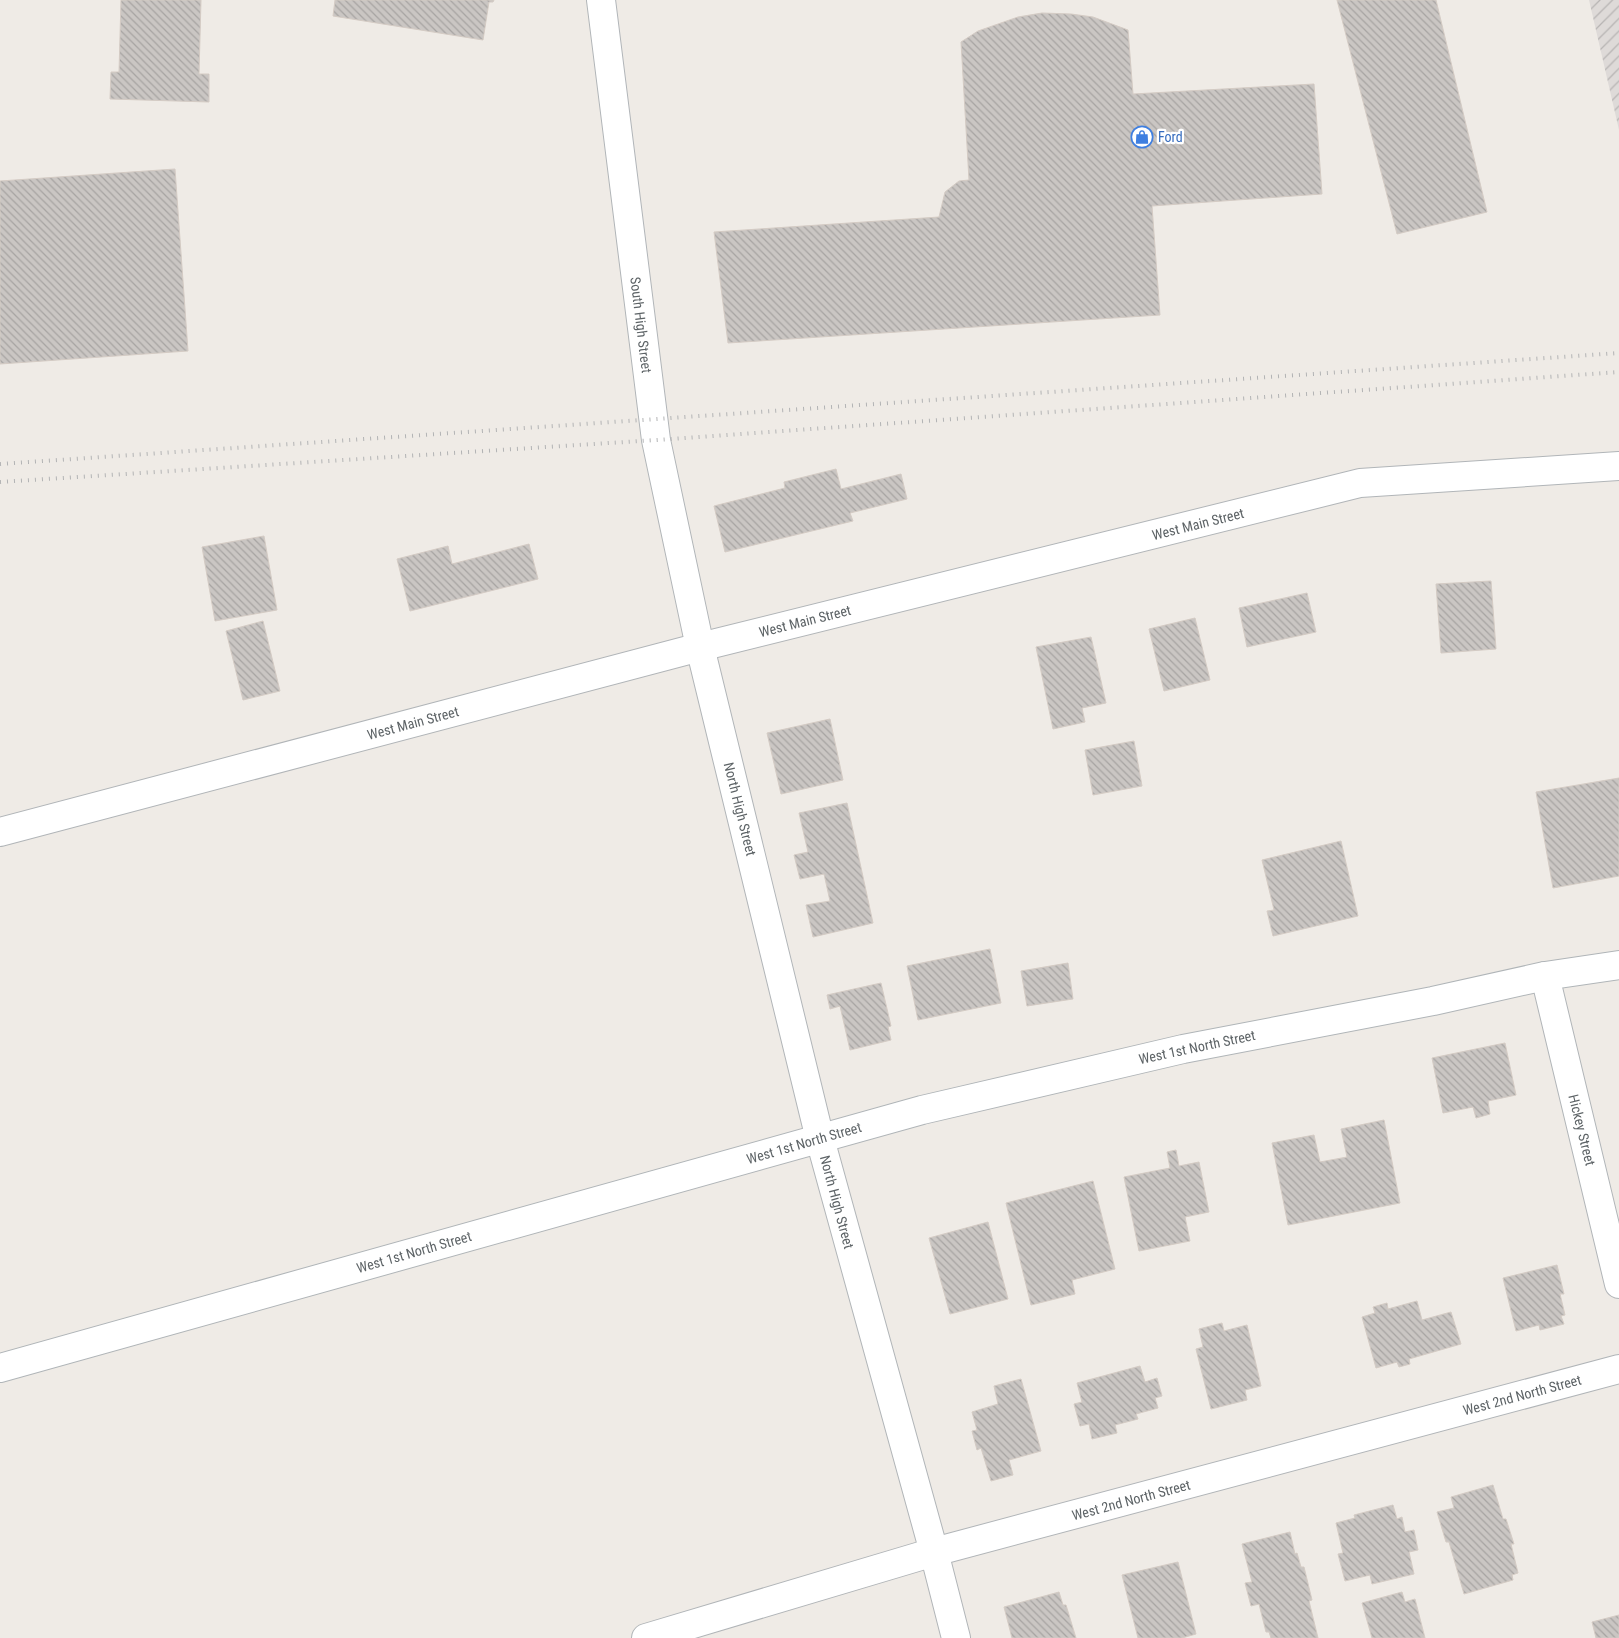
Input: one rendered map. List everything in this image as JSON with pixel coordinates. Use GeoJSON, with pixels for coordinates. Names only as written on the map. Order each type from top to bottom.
{"type":"FeatureCollection","features":[{"type":"Feature","properties":{"kind":"street","name":"South High Street"},"geometry":{"type":"LineString","coordinates":[[601,0],[656,440],[700,647]]}},
{"type":"Feature","properties":{"kind":"street","name":"West Main Street"},"geometry":{"type":"LineString","coordinates":[[0,832],[700,647],[1360,483],[1619,466]]}},
{"type":"Feature","properties":{"kind":"street","name":"North High Street"},"geometry":{"type":"LineString","coordinates":[[700,647],[820,1139],[956,1638]]}},
{"type":"Feature","properties":{"kind":"street","name":"West 1st North Street"},"geometry":{"type":"LineString","coordinates":[[0,1368],[922,1110],[1183,1049],[1433,1001],[1545,976],[1619,965]]}},
{"type":"Feature","properties":{"kind":"street","name":"Hickey Street"},"geometry":{"type":"LineString","coordinates":[[1545,976],[1619,1284]]}},
{"type":"Feature","properties":{"kind":"street","name":"West 2nd North Street"},"geometry":{"type":"LineString","coordinates":[[646,1638],[934,1552],[1619,1369]]}},
{"type":"Feature","properties":{"kind":"shaded area"},"geometry":{"type":"Polygon","coordinates":[[[1589,0],[1619,0],[1619,130],[1589,0]]]}},
{"type":"Feature","properties":{"kind":"building"},"geometry":{"type":"Polygon","coordinates":[[[121,0],[201,0],[199,74],[209,74],[209,102],[110,99],[111,72],[119,72],[121,0]]]}},
{"type":"Feature","properties":{"kind":"building"},"geometry":{"type":"Polygon","coordinates":[[[335,0],[494,0],[489,2],[483,40],[333,16],[335,0]]]}},
{"type":"Feature","properties":{"kind":"building"},"geometry":{"type":"Polygon","coordinates":[[[1337,0],[1436,0],[1487,212],[1397,234],[1337,0]]]}},
{"type":"Feature","properties":{"kind":"building","name":"Ford"},"geometry":{"type":"Polygon","coordinates":[[[1042,13],[1093,17],[1128,30],[1133,94],[1314,84],[1322,194],[1152,206],[1160,315],[728,343],[714,232],[939,217],[945,192],[959,181],[969,180],[961,42],[978,31],[1018,17],[1042,13]]]}},
{"type":"Feature","properties":{"kind":"building"},"geometry":{"type":"Polygon","coordinates":[[[175,169],[188,351],[0,364],[0,181],[175,169]]]}},
{"type":"Feature","properties":{"kind":"building"},"geometry":{"type":"Polygon","coordinates":[[[836,469],[841,489],[901,474],[907,499],[850,513],[853,521],[725,552],[714,506],[785,488],[784,482],[836,469]]]}},
{"type":"Feature","properties":{"kind":"building"},"geometry":{"type":"Polygon","coordinates":[[[264,536],[277,610],[215,621],[202,547],[264,536]]]}},
{"type":"Feature","properties":{"kind":"building"},"geometry":{"type":"Polygon","coordinates":[[[529,544],[538,579],[410,611],[397,559],[448,546],[452,564],[529,544]]]}},
{"type":"Feature","properties":{"kind":"building"},"geometry":{"type":"Polygon","coordinates":[[[1491,581],[1496,649],[1441,653],[1436,584],[1491,581]]]}},
{"type":"Feature","properties":{"kind":"building"},"geometry":{"type":"Polygon","coordinates":[[[1307,593],[1316,632],[1247,647],[1239,608],[1307,593]]]}},
{"type":"Feature","properties":{"kind":"building"},"geometry":{"type":"Polygon","coordinates":[[[1195,618],[1210,680],[1164,691],[1149,629],[1195,618]]]}},
{"type":"Feature","properties":{"kind":"building"},"geometry":{"type":"Polygon","coordinates":[[[263,621],[280,691],[243,700],[226,631],[263,621]]]}},
{"type":"Feature","properties":{"kind":"building"},"geometry":{"type":"Polygon","coordinates":[[[1091,637],[1106,703],[1082,708],[1085,722],[1053,729],[1036,647],[1091,637]]]}},
{"type":"Feature","properties":{"kind":"building"},"geometry":{"type":"Polygon","coordinates":[[[830,719],[843,780],[781,794],[767,733],[830,719]]]}},
{"type":"Feature","properties":{"kind":"building"},"geometry":{"type":"Polygon","coordinates":[[[1134,741],[1142,786],[1093,795],[1085,750],[1134,741]]]}},
{"type":"Feature","properties":{"kind":"building"},"geometry":{"type":"Polygon","coordinates":[[[1619,778],[1619,876],[1553,888],[1536,792],[1619,778]]]}},
{"type":"Feature","properties":{"kind":"building"},"geometry":{"type":"Polygon","coordinates":[[[847,803],[873,923],[813,937],[806,905],[830,901],[824,874],[800,879],[794,855],[808,852],[799,813],[847,803]]]}},
{"type":"Feature","properties":{"kind":"building"},"geometry":{"type":"Polygon","coordinates":[[[1341,841],[1358,916],[1273,936],[1267,911],[1274,910],[1262,860],[1341,841]]]}},
{"type":"Feature","properties":{"kind":"building"},"geometry":{"type":"Polygon","coordinates":[[[990,949],[1001,1003],[918,1020],[907,966],[990,949]]]}},
{"type":"Feature","properties":{"kind":"building"},"geometry":{"type":"Polygon","coordinates":[[[1068,963],[1073,999],[1027,1006],[1021,971],[1068,963]]]}},
{"type":"Feature","properties":{"kind":"building"},"geometry":{"type":"Polygon","coordinates":[[[881,983],[891,1026],[888,1027],[891,1040],[850,1050],[840,1006],[830,1009],[827,995],[881,983]]]}},
{"type":"Feature","properties":{"kind":"building"},"geometry":{"type":"Polygon","coordinates":[[[1505,1043],[1516,1095],[1488,1101],[1490,1114],[1476,1118],[1473,1107],[1443,1113],[1432,1058],[1505,1043]]]}},
{"type":"Feature","properties":{"kind":"building"},"geometry":{"type":"Polygon","coordinates":[[[1384,1120],[1400,1203],[1288,1225],[1272,1143],[1314,1135],[1320,1162],[1347,1157],[1341,1129],[1384,1120]]]}},
{"type":"Feature","properties":{"kind":"building"},"geometry":{"type":"Polygon","coordinates":[[[1176,1150],[1179,1166],[1199,1162],[1209,1212],[1185,1217],[1190,1241],[1139,1251],[1124,1177],[1170,1168],[1167,1152],[1176,1150]]]}},
{"type":"Feature","properties":{"kind":"building"},"geometry":{"type":"Polygon","coordinates":[[[1093,1181],[1115,1269],[1072,1280],[1075,1294],[1031,1305],[1006,1203],[1093,1181]]]}},
{"type":"Feature","properties":{"kind":"building"},"geometry":{"type":"Polygon","coordinates":[[[988,1222],[1008,1299],[950,1314],[929,1238],[988,1222]]]}},
{"type":"Feature","properties":{"kind":"building"},"geometry":{"type":"Polygon","coordinates":[[[1557,1265],[1564,1294],[1560,1294],[1565,1315],[1561,1316],[1564,1324],[1540,1330],[1539,1325],[1516,1331],[1503,1278],[1557,1265]]]}},
{"type":"Feature","properties":{"kind":"building"},"geometry":{"type":"Polygon","coordinates":[[[1417,1301],[1422,1320],[1451,1312],[1461,1344],[1409,1359],[1410,1364],[1399,1367],[1397,1362],[1376,1368],[1362,1317],[1375,1313],[1373,1307],[1387,1303],[1388,1309],[1417,1301]]]}},
{"type":"Feature","properties":{"kind":"building"},"geometry":{"type":"Polygon","coordinates":[[[1222,1323],[1224,1331],[1247,1325],[1261,1386],[1245,1390],[1247,1400],[1211,1409],[1196,1349],[1203,1347],[1199,1329],[1222,1323]]]}},
{"type":"Feature","properties":{"kind":"building"},"geometry":{"type":"Polygon","coordinates":[[[1140,1366],[1145,1382],[1157,1378],[1162,1396],[1155,1398],[1158,1408],[1136,1414],[1138,1419],[1115,1425],[1117,1433],[1092,1439],[1089,1424],[1080,1426],[1074,1404],[1082,1402],[1077,1383],[1140,1366]]]}},
{"type":"Feature","properties":{"kind":"building"},"geometry":{"type":"Polygon","coordinates":[[[1021,1379],[1041,1451],[1009,1460],[1013,1475],[991,1481],[981,1448],[977,1450],[972,1431],[977,1430],[972,1412],[998,1404],[994,1386],[1021,1379]]]}},
{"type":"Feature","properties":{"kind":"building"},"geometry":{"type":"Polygon","coordinates":[[[1493,1485],[1503,1519],[1506,1519],[1514,1544],[1511,1544],[1518,1573],[1512,1575],[1513,1580],[1464,1594],[1449,1542],[1446,1542],[1437,1512],[1454,1508],[1451,1497],[1493,1485]]]}},
{"type":"Feature","properties":{"kind":"building"},"geometry":{"type":"Polygon","coordinates":[[[1393,1505],[1397,1519],[1402,1517],[1405,1532],[1414,1530],[1418,1550],[1409,1552],[1414,1574],[1372,1584],[1370,1575],[1345,1581],[1338,1554],[1343,1553],[1336,1523],[1355,1518],[1354,1515],[1393,1505]]]}},
{"type":"Feature","properties":{"kind":"building"},"geometry":{"type":"Polygon","coordinates":[[[1290,1532],[1295,1554],[1297,1553],[1301,1567],[1304,1567],[1312,1600],[1309,1601],[1318,1638],[1271,1638],[1269,1632],[1266,1632],[1259,1604],[1251,1606],[1245,1583],[1252,1582],[1242,1544],[1290,1532]]]}},
{"type":"Feature","properties":{"kind":"building"},"geometry":{"type":"Polygon","coordinates":[[[1178,1562],[1196,1634],[1182,1638],[1138,1638],[1122,1575],[1178,1562]]]}},
{"type":"Feature","properties":{"kind":"building"},"geometry":{"type":"Polygon","coordinates":[[[1059,1592],[1063,1605],[1066,1605],[1076,1638],[1012,1638],[1004,1607],[1059,1592]]]}},
{"type":"Feature","properties":{"kind":"building"},"geometry":{"type":"Polygon","coordinates":[[[1402,1592],[1405,1602],[1415,1599],[1425,1638],[1372,1638],[1362,1603],[1402,1592]]]}},
{"type":"Feature","properties":{"kind":"building"},"geometry":{"type":"Polygon","coordinates":[[[1619,1615],[1619,1638],[1596,1638],[1592,1622],[1619,1615]]]}},
{"type":"Feature","properties":{"kind":"railway"},"geometry":{"type":"LineString","coordinates":[[0,464],[1619,353]]}},
{"type":"Feature","properties":{"kind":"railway"},"geometry":{"type":"LineString","coordinates":[[0,482],[656,440],[1619,372]]}},
{"type":"Feature","properties":{"kind":"place","name":"Ford"},"geometry":{"type":"Point","coordinates":[1142,137]}}]}
